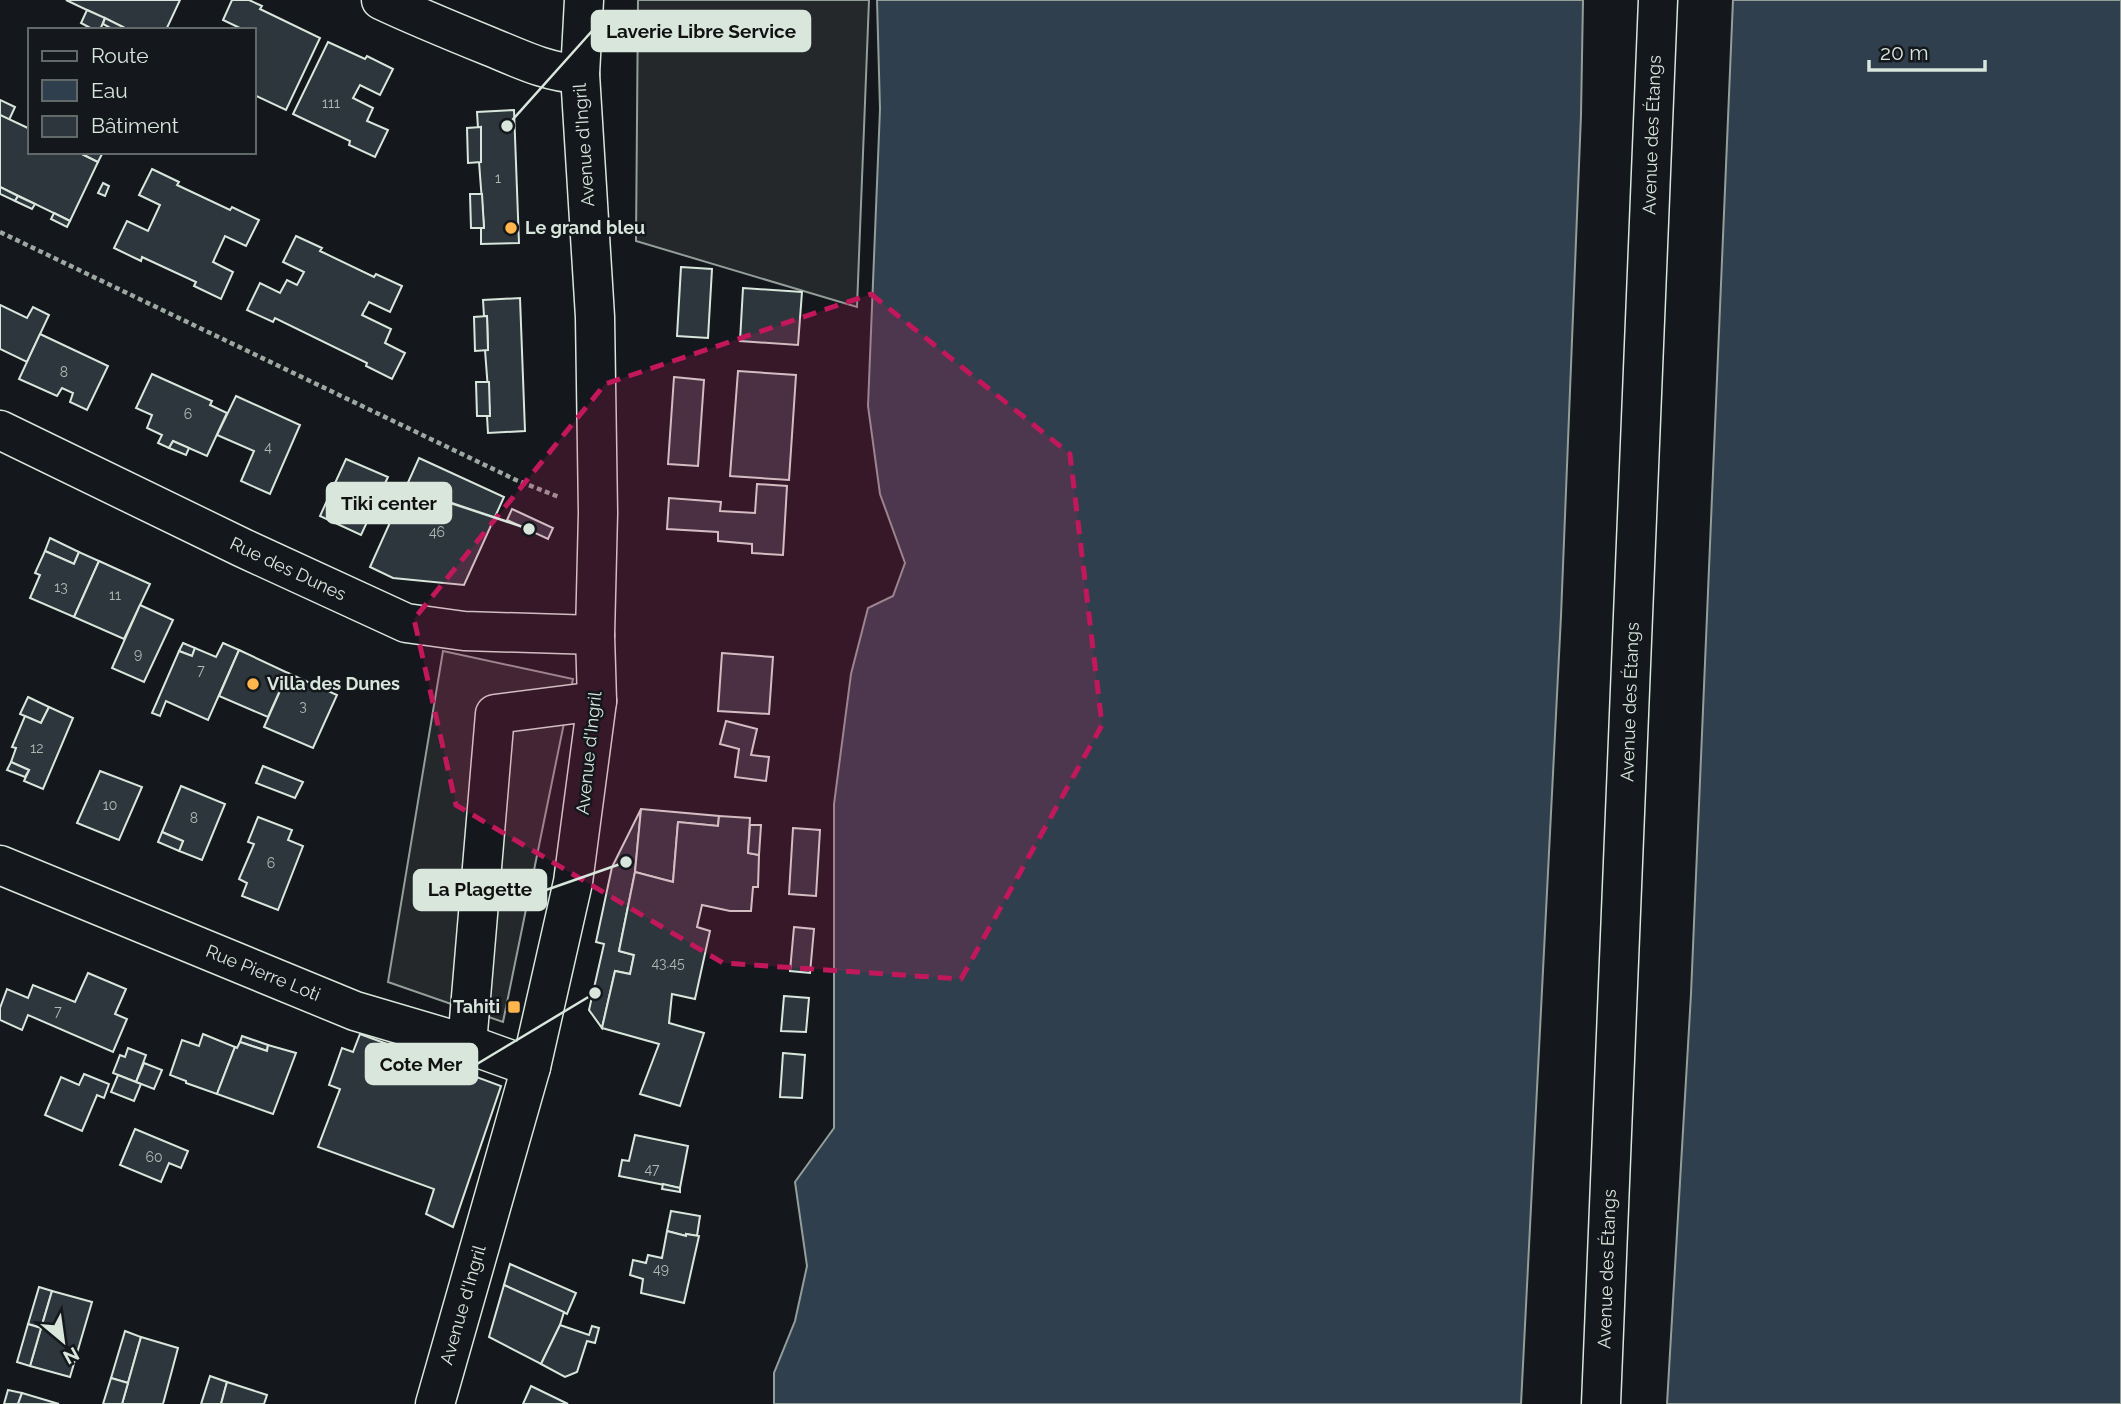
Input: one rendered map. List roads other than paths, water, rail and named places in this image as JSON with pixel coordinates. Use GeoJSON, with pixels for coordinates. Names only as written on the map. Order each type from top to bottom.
{"type":"FeatureCollection","features":[{"type":"Feature","properties":{"kind":"street"},"geometry":{"type":"LineString","coordinates":[[380,0],[538,66],[565,74],[580,74]]}},
{"type":"Feature","properties":{"kind":"street","name":"Avenue d'Ingril"},"geometry":{"type":"LineString","coordinates":[[435,1404],[531,1066],[573,882],[597,701],[595,317],[580,74],[584,0]]}},
{"type":"Feature","properties":{"kind":"street","name":"Avenue des Étangs"},"geometry":{"type":"LineString","coordinates":[[1601,1404],[1658,0]]}},
{"type":"Feature","properties":{"kind":"street","name":"Rue des Dunes"},"geometry":{"type":"LineString","coordinates":[[0,430],[243,548],[406,623],[464,631],[595,635]]}},
{"type":"Feature","properties":{"kind":"street"},"geometry":{"type":"LineString","coordinates":[[467,1044],[495,714],[597,701]]}},
{"type":"Feature","properties":{"kind":"street","name":"Rue Pierre Loti"},"geometry":{"type":"LineString","coordinates":[[0,865],[355,1011],[531,1066]]}},
{"type":"Feature","properties":{"kind":"water"},"geometry":{"type":"Polygon","coordinates":[[[877,0],[1583,0],[1581,115],[1561,616],[1521,1404],[774,1404],[774,1373],[795,1321],[807,1266],[795,1182],[834,1128],[834,804],[851,674],[868,608],[893,596],[905,563],[880,494],[868,406],[880,109],[877,0]]]}},
{"type":"Feature","properties":{"kind":"water"},"geometry":{"type":"Polygon","coordinates":[[[1733,0],[2121,0],[2121,1404],[1667,1404],[1691,994],[1733,0]]]}},
{"type":"Feature","properties":{"kind":"place","name":"Laverie Libre Service"},"geometry":{"type":"Point","coordinates":[507,126]}},
{"type":"Feature","properties":{"kind":"place","name":"Le grand bleu"},"geometry":{"type":"Point","coordinates":[511,228]}},
{"type":"Feature","properties":{"kind":"place","name":"Tiki center"},"geometry":{"type":"Point","coordinates":[529,529]}},
{"type":"Feature","properties":{"kind":"place","name":"Villa des Dunes"},"geometry":{"type":"Point","coordinates":[253,684]}},
{"type":"Feature","properties":{"kind":"place","name":"La Plagette"},"geometry":{"type":"Point","coordinates":[626,862]}},
{"type":"Feature","properties":{"kind":"place","name":"Cote Mer"},"geometry":{"type":"Point","coordinates":[595,993]}},
{"type":"Feature","properties":{"kind":"place","name":"Tahiti"},"geometry":{"type":"Point","coordinates":[514,1007]}}]}
